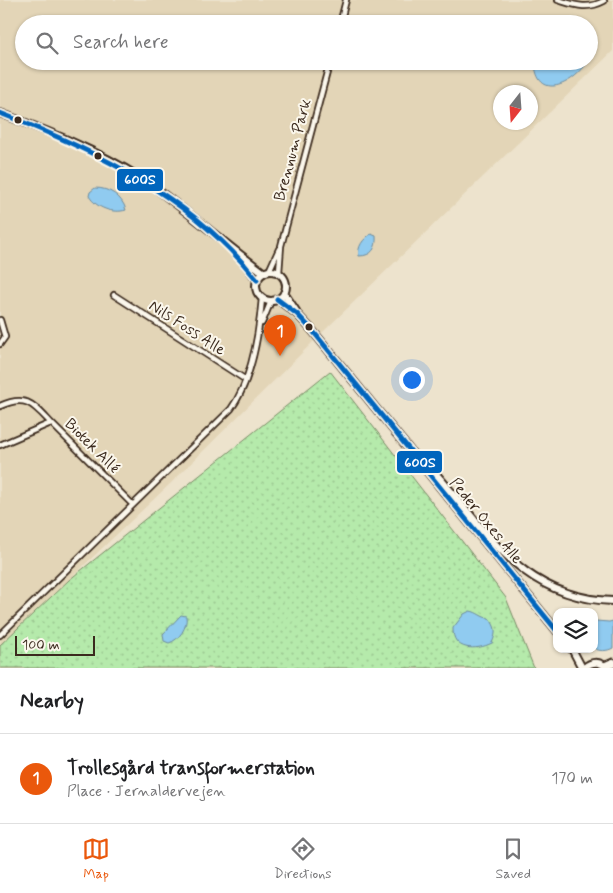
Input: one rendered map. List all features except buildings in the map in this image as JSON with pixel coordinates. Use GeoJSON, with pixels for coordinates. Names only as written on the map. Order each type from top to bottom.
{"type":"FeatureCollection","features":[{"type":"Feature","properties":{"kind":"street"},"geometry":{"type":"LineString","coordinates":[[342,15],[346,0]]}},
{"type":"Feature","properties":{"kind":"street"},"geometry":{"type":"LineString","coordinates":[[558,0],[583,6],[594,6],[604,1]]}},
{"type":"Feature","properties":{"kind":"street","name":"Brennum Park"},"geometry":{"type":"LineString","coordinates":[[279,273],[281,246],[328,70]]}},
{"type":"Feature","properties":{"kind":"street"},"geometry":{"type":"LineString","coordinates":[[0,114],[34,126],[74,144],[137,176],[171,199],[236,253],[266,272],[279,273],[285,282],[284,293],[274,300],[259,329]]}},
{"type":"Feature","properties":{"kind":"street","name":"Brennum Park"},"geometry":{"type":"LineString","coordinates":[[266,272],[281,246]]}},
{"type":"Feature","properties":{"kind":"street"},"geometry":{"type":"LineString","coordinates":[[236,253],[257,280]]}},
{"type":"Feature","properties":{"kind":"street"},"geometry":{"type":"LineString","coordinates":[[0,635],[238,400],[246,380],[259,329],[262,298],[256,290],[257,280],[266,272]]}},
{"type":"Feature","properties":{"kind":"street","name":"Peder Oxes Alle"},"geometry":{"type":"LineString","coordinates":[[284,293],[297,314],[553,626]]}},
{"type":"Feature","properties":{"kind":"street","name":"Nils Foss Alle"},"geometry":{"type":"LineString","coordinates":[[114,295],[246,380]]}},
{"type":"Feature","properties":{"kind":"street"},"geometry":{"type":"LineString","coordinates":[[262,298],[274,300]]}},
{"type":"Feature","properties":{"kind":"street","name":"Peder Oxes Alle"},"geometry":{"type":"LineString","coordinates":[[274,300],[297,314]]}},
{"type":"Feature","properties":{"kind":"street"},"geometry":{"type":"LineString","coordinates":[[0,320],[4,337],[0,344]]}},
{"type":"Feature","properties":{"kind":"street"},"geometry":{"type":"LineString","coordinates":[[0,406],[13,400],[27,401],[51,423]]}},
{"type":"Feature","properties":{"kind":"street","name":"Biotek Allé"},"geometry":{"type":"LineString","coordinates":[[0,445],[51,423],[133,505]]}},
{"type":"Feature","properties":{"kind":"street"},"geometry":{"type":"LineString","coordinates":[[397,435],[427,464],[504,555],[516,565],[539,581],[566,593],[592,600],[613,602]]}},
{"type":"Feature","properties":{"kind":"street"},"geometry":{"type":"LineString","coordinates":[[575,653],[585,667],[598,663],[609,666]]}},
{"type":"Feature","properties":{"kind":"shaded area"},"geometry":{"type":"Polygon","coordinates":[[[0,0],[613,0],[613,51],[598,66],[598,15],[15,15],[15,70],[593,70],[538,124],[538,85],[493,85],[493,130],[531,130],[325,330],[171,483],[0,645],[0,0]]]}},
{"type":"Feature","properties":{"kind":"green space"},"geometry":{"type":"Polygon","coordinates":[[[330,371],[506,598],[534,668],[0,668],[0,645],[69,580],[330,371]]]}},
{"type":"Feature","properties":{"kind":"water"},"geometry":{"type":"Polygon","coordinates":[[[536,70],[581,70],[567,82],[558,85],[550,86],[543,83],[538,77],[536,70]]]}},
{"type":"Feature","properties":{"kind":"water"},"geometry":{"type":"Polygon","coordinates":[[[95,188],[110,191],[118,197],[126,210],[116,211],[100,207],[89,196],[90,192],[95,188]]]}},
{"type":"Feature","properties":{"kind":"water"},"geometry":{"type":"Polygon","coordinates":[[[371,234],[376,236],[376,244],[373,250],[367,255],[359,256],[361,243],[371,234]]]}},
{"type":"Feature","properties":{"kind":"water"},"geometry":{"type":"Polygon","coordinates":[[[470,611],[489,618],[495,633],[492,643],[472,648],[461,645],[456,641],[453,628],[464,614],[470,611]]]}},
{"type":"Feature","properties":{"kind":"water"},"geometry":{"type":"Polygon","coordinates":[[[181,615],[186,616],[186,624],[182,633],[169,643],[164,641],[163,634],[181,615]]]}},
{"type":"Feature","properties":{"kind":"water"},"geometry":{"type":"Polygon","coordinates":[[[598,621],[613,621],[613,648],[604,651],[598,650],[598,621]]]}},
{"type":"Feature","properties":{"kind":"transit line","name":"600S"},"geometry":{"type":"LineString","coordinates":[[0,113],[36,127],[106,160],[173,201],[231,251],[257,280]]}},
{"type":"Feature","properties":{"kind":"transit line","name":"600S"},"geometry":{"type":"LineString","coordinates":[[277,299],[297,314],[312,330],[553,626]]}},
{"type":"Feature","properties":{"kind":"place","name":"Trollesgård transformerstation"},"geometry":{"type":"Point","coordinates":[280,356]}}]}
